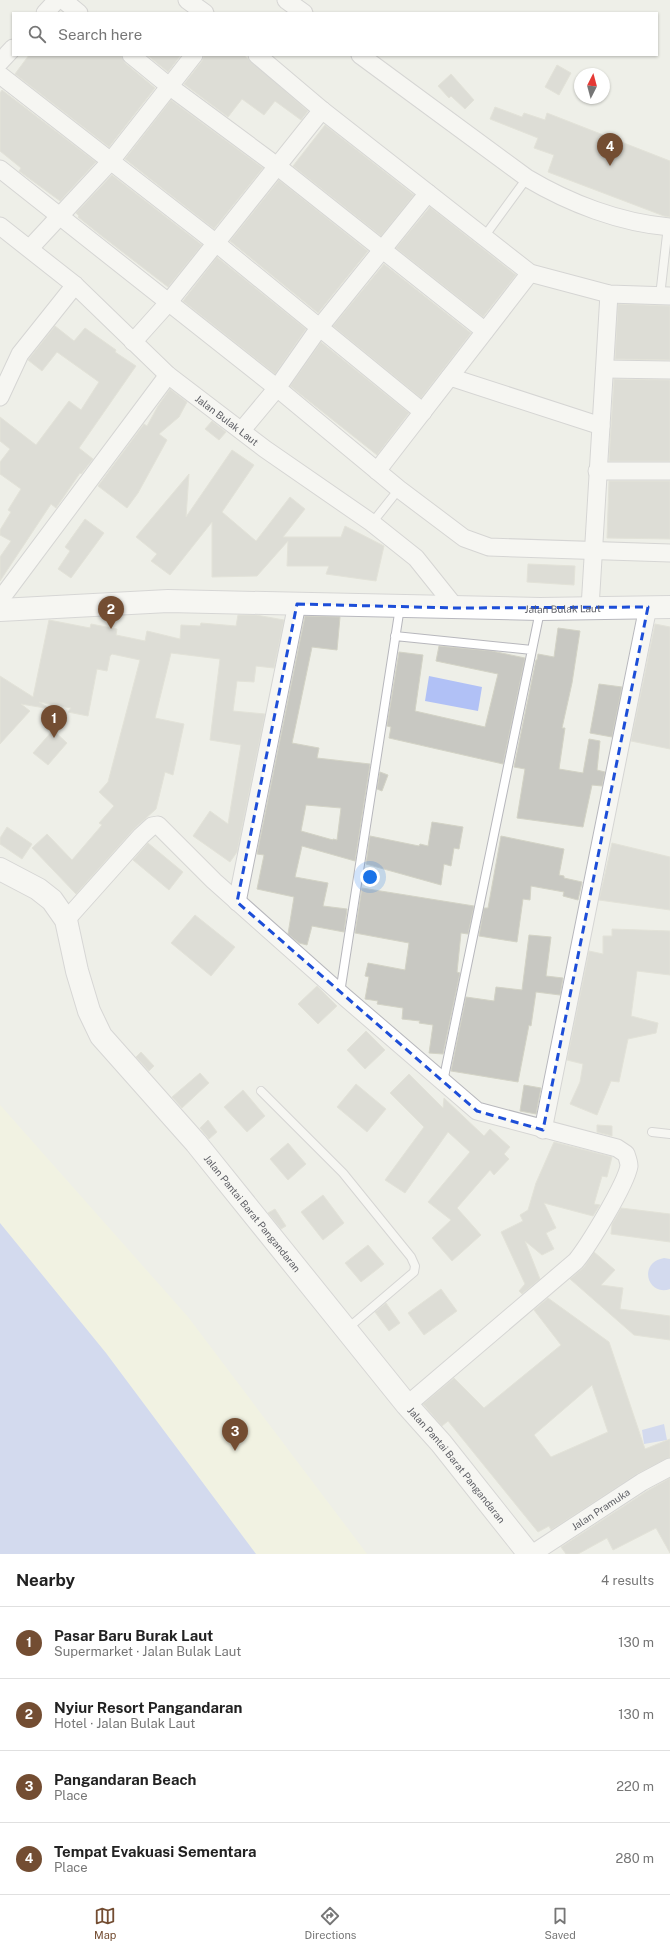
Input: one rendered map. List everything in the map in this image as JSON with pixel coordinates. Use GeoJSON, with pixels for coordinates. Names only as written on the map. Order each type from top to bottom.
{"type":"FeatureCollection","features":[{"type":"Feature","properties":{"kind":"street"},"geometry":{"type":"LineString","coordinates":[[46,12],[57,0]]}},
{"type":"Feature","properties":{"kind":"street"},"geometry":{"type":"LineString","coordinates":[[62,0],[78,12]]}},
{"type":"Feature","properties":{"kind":"street"},"geometry":{"type":"LineString","coordinates":[[187,0],[204,12]]}},
{"type":"Feature","properties":{"kind":"street"},"geometry":{"type":"LineString","coordinates":[[286,0],[303,12]]}},
{"type":"Feature","properties":{"kind":"street"},"geometry":{"type":"LineString","coordinates":[[0,62],[12,49]]}},
{"type":"Feature","properties":{"kind":"street"},"geometry":{"type":"LineString","coordinates":[[132,56],[169,86],[277,166],[485,331]]}},
{"type":"Feature","properties":{"kind":"street"},"geometry":{"type":"LineString","coordinates":[[30,248],[61,217],[110,162],[193,56]]}},
{"type":"Feature","properties":{"kind":"street"},"geometry":{"type":"LineString","coordinates":[[258,56],[322,110],[530,273],[609,294],[665,296]]}},
{"type":"Feature","properties":{"kind":"street"},"geometry":{"type":"LineString","coordinates":[[361,56],[527,178],[554,194],[629,221],[669,226]]}},
{"type":"Feature","properties":{"kind":"street"},"geometry":{"type":"LineString","coordinates":[[0,75],[216,243],[423,412]]}},
{"type":"Feature","properties":{"kind":"street"},"geometry":{"type":"LineString","coordinates":[[133,342],[168,303],[322,110]]}},
{"type":"Feature","properties":{"kind":"street"},"geometry":{"type":"LineString","coordinates":[[0,170],[277,388],[377,472],[464,538],[489,547],[592,552],[670,553]]}},
{"type":"Feature","properties":{"kind":"street"},"geometry":{"type":"LineString","coordinates":[[242,430],[277,388],[319,328],[383,251],[428,193]]}},
{"type":"Feature","properties":{"kind":"street","name":"Jalan Bulak Laut"},"geometry":{"type":"LineString","coordinates":[[0,226],[30,248],[74,285],[168,375],[266,449],[372,523],[416,558],[456,608]]}},
{"type":"Feature","properties":{"kind":"street"},"geometry":{"type":"LineString","coordinates":[[377,472],[530,273]]}},
{"type":"Feature","properties":{"kind":"street"},"geometry":{"type":"LineString","coordinates":[[0,397],[20,354],[74,285]]}},
{"type":"Feature","properties":{"kind":"street"},"geometry":{"type":"LineString","coordinates":[[590,608],[592,552],[609,294]]}},
{"type":"Feature","properties":{"kind":"street"},"geometry":{"type":"LineString","coordinates":[[605,369],[670,370]]}},
{"type":"Feature","properties":{"kind":"street"},"geometry":{"type":"LineString","coordinates":[[0,600],[168,375]]}},
{"type":"Feature","properties":{"kind":"street"},"geometry":{"type":"LineString","coordinates":[[450,377],[601,426]]}},
{"type":"Feature","properties":{"kind":"street"},"geometry":{"type":"LineString","coordinates":[[597,471],[670,471]]}},
{"type":"Feature","properties":{"kind":"street","name":"Jalan Bulak Laut"},"geometry":{"type":"LineString","coordinates":[[0,610],[168,601],[540,609],[670,606]]}},
{"type":"Feature","properties":{"kind":"street"},"geometry":{"type":"LineString","coordinates":[[237,902],[297,604]]}},
{"type":"Feature","properties":{"kind":"street"},"geometry":{"type":"LineString","coordinates":[[542,1130],[648,607]]}},
{"type":"Feature","properties":{"kind":"street"},"geometry":{"type":"LineString","coordinates":[[66,920],[141,836],[154,825],[158,826],[237,902],[477,1111],[542,1130],[618,1148],[626,1154],[629,1165],[625,1180],[585,1250],[576,1261],[407,1405]]}},
{"type":"Feature","properties":{"kind":"street","name":"Jalan Pantai Barat Pangandaran"},"geometry":{"type":"LineString","coordinates":[[0,869],[38,889],[52,900],[66,920],[77,971],[89,1011],[101,1036],[196,1144],[407,1405],[441,1443],[530,1554]]}},
{"type":"Feature","properties":{"kind":"street","name":"Jalan Pramuka"},"geometry":{"type":"LineString","coordinates":[[530,1554],[642,1482],[670,1467]]}},
{"type":"Feature","properties":{"kind":"lane"},"geometry":{"type":"LineString","coordinates":[[484,237],[527,178]]}},
{"type":"Feature","properties":{"kind":"lane"},"geometry":{"type":"LineString","coordinates":[[665,296],[669,226]]}},
{"type":"Feature","properties":{"kind":"lane"},"geometry":{"type":"LineString","coordinates":[[372,523],[400,489]]}},
{"type":"Feature","properties":{"kind":"lane"},"geometry":{"type":"LineString","coordinates":[[340,993],[400,606]]}},
{"type":"Feature","properties":{"kind":"lane"},"geometry":{"type":"LineString","coordinates":[[443,1082],[540,609]]}},
{"type":"Feature","properties":{"kind":"lane"},"geometry":{"type":"LineString","coordinates":[[395,636],[532,650]]}},
{"type":"Feature","properties":{"kind":"lane"},"geometry":{"type":"LineString","coordinates":[[262,1091],[343,1173],[411,1257],[415,1266],[414,1272],[398,1287],[346,1330]]}},
{"type":"Feature","properties":{"kind":"lane"},"geometry":{"type":"LineString","coordinates":[[652,1132],[670,1134]]}},
{"type":"Feature","properties":{"kind":"highlighted area"},"geometry":{"type":"Polygon","coordinates":[[[297,604],[456,608],[648,607],[543,1130],[477,1111],[237,902],[297,604]]]}},
{"type":"Feature","properties":{"kind":"sand"},"geometry":{"type":"Polygon","coordinates":[[[0,1105],[188,1317],[367,1554],[256,1554],[106,1353],[0,1223],[0,1105]]]}},
{"type":"Feature","properties":{"kind":"water"},"geometry":{"type":"Polygon","coordinates":[[[429,676],[482,687],[478,711],[425,701],[429,676]]]}},
{"type":"Feature","properties":{"kind":"water"},"geometry":{"type":"Polygon","coordinates":[[[0,1223],[106,1353],[256,1554],[0,1554],[0,1223]]]}},
{"type":"Feature","properties":{"kind":"water"},"geometry":{"type":"Polygon","coordinates":[[[664,1258],[670,1259],[670,1289],[662,1290],[651,1284],[648,1272],[650,1266],[656,1261],[664,1258]]]}},
{"type":"Feature","properties":{"kind":"water"},"geometry":{"type":"Polygon","coordinates":[[[664,1424],[667,1440],[644,1444],[642,1430],[664,1424]]]}},
{"type":"Feature","properties":{"kind":"building"},"geometry":{"type":"Polygon","coordinates":[[[28,56],[122,56],[125,63],[155,88],[109,147],[15,74],[28,56]]]}},
{"type":"Feature","properties":{"kind":"building"},"geometry":{"type":"Polygon","coordinates":[[[148,56],[180,56],[168,72],[148,56]]]}},
{"type":"Feature","properties":{"kind":"building"},"geometry":{"type":"Polygon","coordinates":[[[204,56],[245,56],[308,111],[301,120],[275,101],[264,115],[242,99],[228,117],[184,84],[202,61],[204,56]]]}},
{"type":"Feature","properties":{"kind":"building"},"geometry":{"type":"Polygon","coordinates":[[[557,65],[571,73],[559,95],[545,87],[557,65]]]}},
{"type":"Feature","properties":{"kind":"building"},"geometry":{"type":"Polygon","coordinates":[[[451,74],[474,100],[465,109],[451,96],[449,98],[438,86],[451,74]]]}},
{"type":"Feature","properties":{"kind":"building"},"geometry":{"type":"Polygon","coordinates":[[[2,90],[96,162],[60,201],[19,171],[21,168],[0,151],[0,93],[2,90]]]}},
{"type":"Feature","properties":{"kind":"building"},"geometry":{"type":"Polygon","coordinates":[[[171,100],[263,168],[214,229],[125,159],[171,100]]]}},
{"type":"Feature","properties":{"kind":"building"},"geometry":{"type":"Polygon","coordinates":[[[495,107],[522,117],[524,113],[545,120],[547,113],[670,161],[670,217],[548,172],[554,155],[534,148],[538,138],[490,119],[495,107]]]}},
{"type":"Feature","properties":{"kind":"building"},"geometry":{"type":"Polygon","coordinates":[[[325,125],[414,195],[381,236],[293,166],[325,125]]]}},
{"type":"Feature","properties":{"kind":"building"},"geometry":{"type":"Polygon","coordinates":[[[112,175],[202,245],[168,287],[78,217],[79,216],[76,213],[112,175]]]}},
{"type":"Feature","properties":{"kind":"building"},"geometry":{"type":"Polygon","coordinates":[[[279,180],[368,251],[318,313],[230,241],[279,180]]]}},
{"type":"Feature","properties":{"kind":"building"},"geometry":{"type":"Polygon","coordinates":[[[430,207],[516,275],[483,317],[396,248],[430,207]]]}},
{"type":"Feature","properties":{"kind":"building"},"geometry":{"type":"Polygon","coordinates":[[[217,257],[306,329],[275,374],[183,301],[217,257]]]}},
{"type":"Feature","properties":{"kind":"building"},"geometry":{"type":"Polygon","coordinates":[[[384,264],[471,333],[421,398],[333,326],[384,264]]]}},
{"type":"Feature","properties":{"kind":"building"},"geometry":{"type":"Polygon","coordinates":[[[618,304],[670,306],[670,360],[615,359],[618,304]]]}},
{"type":"Feature","properties":{"kind":"building"},"geometry":{"type":"Polygon","coordinates":[[[55,326],[74,341],[85,328],[116,350],[115,352],[136,366],[79,448],[93,459],[81,474],[80,473],[56,508],[51,504],[0,581],[0,557],[11,541],[0,535],[0,530],[11,512],[8,510],[21,489],[0,474],[0,462],[10,449],[0,441],[0,417],[36,445],[69,401],[81,410],[99,382],[57,352],[42,371],[28,360],[55,326]]]}},
{"type":"Feature","properties":{"kind":"building"},"geometry":{"type":"Polygon","coordinates":[[[321,342],[409,413],[377,455],[290,386],[321,342]]]}},
{"type":"Feature","properties":{"kind":"building"},"geometry":{"type":"Polygon","coordinates":[[[614,379],[670,380],[670,461],[609,461],[614,379]]]}},
{"type":"Feature","properties":{"kind":"building"},"geometry":{"type":"Polygon","coordinates":[[[170,389],[187,402],[179,417],[159,434],[167,440],[138,493],[127,508],[98,486],[144,424],[147,426],[158,406],[170,389]]]}},
{"type":"Feature","properties":{"kind":"building"},"geometry":{"type":"Polygon","coordinates":[[[212,421],[226,432],[219,440],[205,429],[212,421]]]}},
{"type":"Feature","properties":{"kind":"building"},"geometry":{"type":"Polygon","coordinates":[[[232,450],[254,465],[222,512],[256,541],[290,497],[305,509],[283,537],[341,537],[345,526],[384,546],[376,581],[326,574],[329,566],[287,566],[288,541],[257,576],[212,577],[212,522],[170,575],[151,561],[157,554],[136,537],[189,474],[186,517],[232,450]]]}},
{"type":"Feature","properties":{"kind":"building"},"geometry":{"type":"Polygon","coordinates":[[[609,481],[670,481],[670,539],[607,538],[609,481]]]}},
{"type":"Feature","properties":{"kind":"building"},"geometry":{"type":"Polygon","coordinates":[[[85,519],[104,533],[71,578],[58,569],[70,551],[65,547],[85,519]]]}},
{"type":"Feature","properties":{"kind":"building"},"geometry":{"type":"Polygon","coordinates":[[[528,564],[575,566],[574,585],[527,582],[528,564]]]}},
{"type":"Feature","properties":{"kind":"building"},"geometry":{"type":"Polygon","coordinates":[[[238,615],[256,615],[284,620],[274,668],[256,666],[254,682],[237,681],[233,711],[265,714],[237,852],[230,862],[193,836],[210,811],[228,824],[241,745],[210,740],[220,659],[171,653],[155,718],[184,724],[173,775],[165,772],[156,809],[134,829],[76,894],[32,848],[47,834],[72,860],[102,825],[99,823],[114,806],[99,792],[108,782],[140,660],[112,654],[110,656],[107,671],[97,669],[88,716],[68,712],[71,708],[39,702],[51,709],[21,704],[30,711],[0,744],[0,676],[33,697],[49,620],[90,628],[91,624],[117,629],[116,635],[145,641],[147,631],[180,639],[181,625],[200,626],[201,623],[236,626],[238,615]]]}},
{"type":"Feature","properties":{"kind":"building"},"geometry":{"type":"Polygon","coordinates":[[[305,616],[340,617],[337,650],[312,647],[292,743],[319,748],[317,758],[370,764],[355,861],[302,846],[295,877],[328,883],[323,906],[347,909],[344,932],[312,926],[307,945],[299,943],[288,934],[294,897],[257,889],[264,855],[257,854],[305,616]],[[306,805],[301,831],[337,840],[341,808],[306,805]]]}},
{"type":"Feature","properties":{"kind":"building"},"geometry":{"type":"Polygon","coordinates":[[[655,624],[670,627],[670,749],[631,741],[655,624]]]}},
{"type":"Feature","properties":{"kind":"building"},"geometry":{"type":"Polygon","coordinates":[[[558,628],[580,631],[572,683],[562,728],[565,728],[559,769],[583,773],[589,739],[600,741],[597,770],[605,772],[602,786],[592,785],[583,827],[517,818],[525,769],[514,767],[536,660],[538,654],[554,657],[558,628]]]}},
{"type":"Feature","properties":{"kind":"building"},"geometry":{"type":"Polygon","coordinates":[[[439,646],[492,651],[525,658],[503,764],[389,738],[391,727],[387,726],[399,652],[423,655],[415,711],[485,727],[498,674],[436,661],[439,646]]]}},
{"type":"Feature","properties":{"kind":"building"},"geometry":{"type":"Polygon","coordinates":[[[599,684],[622,687],[612,737],[590,733],[599,684]]]}},
{"type":"Feature","properties":{"kind":"building"},"geometry":{"type":"Polygon","coordinates":[[[53,730],[67,743],[48,765],[33,753],[53,730]]]}},
{"type":"Feature","properties":{"kind":"building"},"geometry":{"type":"Polygon","coordinates":[[[380,772],[388,775],[382,791],[377,789],[380,772]]]}},
{"type":"Feature","properties":{"kind":"building"},"geometry":{"type":"Polygon","coordinates":[[[432,822],[463,827],[459,849],[454,848],[451,866],[444,864],[441,885],[366,864],[370,836],[419,846],[420,844],[428,846],[432,822]]]}},
{"type":"Feature","properties":{"kind":"building"},"geometry":{"type":"Polygon","coordinates":[[[7,827],[32,844],[22,859],[0,844],[0,838],[7,827]]]}},
{"type":"Feature","properties":{"kind":"building"},"geometry":{"type":"Polygon","coordinates":[[[501,836],[564,849],[559,875],[564,876],[564,878],[582,882],[578,900],[563,896],[564,892],[531,886],[530,900],[523,899],[517,942],[479,936],[484,908],[488,908],[501,836]]]}},
{"type":"Feature","properties":{"kind":"building"},"geometry":{"type":"Polygon","coordinates":[[[148,843],[183,872],[169,890],[133,860],[148,843]]]}},
{"type":"Feature","properties":{"kind":"building"},"geometry":{"type":"Polygon","coordinates":[[[612,843],[670,857],[670,910],[599,900],[612,843]]]}},
{"type":"Feature","properties":{"kind":"building"},"geometry":{"type":"Polygon","coordinates":[[[362,888],[474,906],[468,934],[461,933],[457,972],[460,973],[443,1054],[429,1053],[433,1025],[419,1023],[420,1021],[402,1019],[403,1008],[377,1004],[378,1001],[365,999],[369,977],[365,976],[368,963],[405,970],[409,943],[355,933],[362,888]]]}},
{"type":"Feature","properties":{"kind":"building"},"geometry":{"type":"Polygon","coordinates":[[[195,915],[235,947],[211,976],[171,943],[195,915]]]}},
{"type":"Feature","properties":{"kind":"building"},"geometry":{"type":"Polygon","coordinates":[[[612,929],[670,931],[670,975],[637,971],[631,1016],[658,1023],[656,1033],[628,1039],[619,1082],[611,1081],[597,1115],[570,1104],[580,1082],[583,1064],[567,1060],[589,951],[603,954],[603,936],[612,936],[612,929]]]}},
{"type":"Feature","properties":{"kind":"building"},"geometry":{"type":"Polygon","coordinates":[[[529,935],[551,937],[546,976],[563,978],[560,995],[536,992],[531,1026],[529,1025],[518,1082],[451,1071],[466,997],[494,1001],[496,987],[522,990],[529,935]]]}},
{"type":"Feature","properties":{"kind":"building"},"geometry":{"type":"Polygon","coordinates":[[[317,986],[337,1006],[318,1024],[298,1004],[317,986]]]}},
{"type":"Feature","properties":{"kind":"building"},"geometry":{"type":"Polygon","coordinates":[[[366,1031],[385,1050],[365,1069],[347,1050],[366,1031]]]}},
{"type":"Feature","properties":{"kind":"building"},"geometry":{"type":"Polygon","coordinates":[[[141,1052],[154,1066],[149,1071],[136,1057],[141,1052]]]}},
{"type":"Feature","properties":{"kind":"building"},"geometry":{"type":"Polygon","coordinates":[[[200,1073],[209,1083],[182,1108],[172,1097],[200,1073]]]}},
{"type":"Feature","properties":{"kind":"building"},"geometry":{"type":"Polygon","coordinates":[[[409,1074],[443,1108],[444,1098],[484,1136],[490,1129],[510,1147],[504,1154],[509,1159],[494,1175],[490,1170],[457,1208],[481,1235],[452,1261],[432,1238],[451,1220],[428,1202],[470,1152],[448,1132],[405,1193],[385,1180],[424,1127],[390,1093],[409,1074]]]}},
{"type":"Feature","properties":{"kind":"building"},"geometry":{"type":"Polygon","coordinates":[[[356,1084],[386,1109],[367,1132],[337,1107],[356,1084]]]}},
{"type":"Feature","properties":{"kind":"building"},"geometry":{"type":"Polygon","coordinates":[[[524,1085],[541,1088],[536,1114],[520,1111],[524,1085]]]}},
{"type":"Feature","properties":{"kind":"building"},"geometry":{"type":"Polygon","coordinates":[[[243,1090],[265,1116],[247,1132],[224,1107],[243,1090]]]}},
{"type":"Feature","properties":{"kind":"building"},"geometry":{"type":"Polygon","coordinates":[[[208,1120],[217,1132],[209,1139],[200,1128],[208,1120]]]}},
{"type":"Feature","properties":{"kind":"building"},"geometry":{"type":"Polygon","coordinates":[[[597,1125],[612,1126],[612,1136],[597,1132],[597,1125]]]}},
{"type":"Feature","properties":{"kind":"building"},"geometry":{"type":"Polygon","coordinates":[[[554,1142],[612,1157],[607,1177],[602,1176],[594,1204],[600,1205],[593,1216],[544,1203],[556,1228],[546,1233],[554,1249],[542,1255],[525,1241],[540,1279],[522,1294],[519,1291],[525,1284],[501,1232],[523,1221],[520,1215],[528,1210],[536,1183],[554,1142]]]}},
{"type":"Feature","properties":{"kind":"building"},"geometry":{"type":"Polygon","coordinates":[[[288,1143],[306,1164],[288,1180],[270,1159],[288,1143]]]}},
{"type":"Feature","properties":{"kind":"building"},"geometry":{"type":"Polygon","coordinates":[[[323,1195],[344,1223],[323,1240],[301,1212],[323,1195]]]}},
{"type":"Feature","properties":{"kind":"building"},"geometry":{"type":"Polygon","coordinates":[[[621,1208],[670,1214],[670,1242],[611,1234],[612,1224],[621,1208]]]}},
{"type":"Feature","properties":{"kind":"building"},"geometry":{"type":"Polygon","coordinates":[[[275,1209],[286,1226],[281,1229],[268,1213],[275,1209]]]}},
{"type":"Feature","properties":{"kind":"building"},"geometry":{"type":"Polygon","coordinates":[[[368,1245],[384,1264],[361,1282],[345,1263],[368,1245]]]}},
{"type":"Feature","properties":{"kind":"building"},"geometry":{"type":"Polygon","coordinates":[[[594,1252],[615,1270],[601,1285],[623,1288],[620,1309],[670,1316],[670,1340],[634,1335],[570,1279],[584,1267],[594,1252]]]}},
{"type":"Feature","properties":{"kind":"building"},"geometry":{"type":"Polygon","coordinates":[[[441,1289],[457,1311],[424,1335],[408,1313],[441,1289]]]}},
{"type":"Feature","properties":{"kind":"building"},"geometry":{"type":"Polygon","coordinates":[[[548,1298],[609,1342],[645,1449],[670,1439],[670,1457],[637,1474],[551,1530],[549,1526],[538,1532],[448,1421],[442,1426],[423,1404],[454,1378],[484,1408],[561,1345],[534,1310],[548,1298]],[[592,1385],[534,1435],[551,1457],[608,1432],[592,1385]]]}},
{"type":"Feature","properties":{"kind":"building"},"geometry":{"type":"Polygon","coordinates":[[[386,1303],[400,1323],[389,1331],[375,1312],[386,1303]]]}},
{"type":"Feature","properties":{"kind":"building"},"geometry":{"type":"Polygon","coordinates":[[[670,1478],[670,1553],[656,1528],[613,1550],[607,1538],[578,1554],[566,1554],[561,1547],[647,1491],[670,1478]]]}},
{"type":"Feature","properties":{"kind":"place","name":"Tempat Evakuasi Sementara"},"geometry":{"type":"Point","coordinates":[610,166]}},
{"type":"Feature","properties":{"kind":"place","name":"Nyiur Resort Pangandaran"},"geometry":{"type":"Point","coordinates":[111,629]}},
{"type":"Feature","properties":{"kind":"place","name":"Pasar Baru Burak Laut"},"geometry":{"type":"Point","coordinates":[54,738]}},
{"type":"Feature","properties":{"kind":"place","name":"Pangandaran Beach"},"geometry":{"type":"Point","coordinates":[235,1451]}}]}
